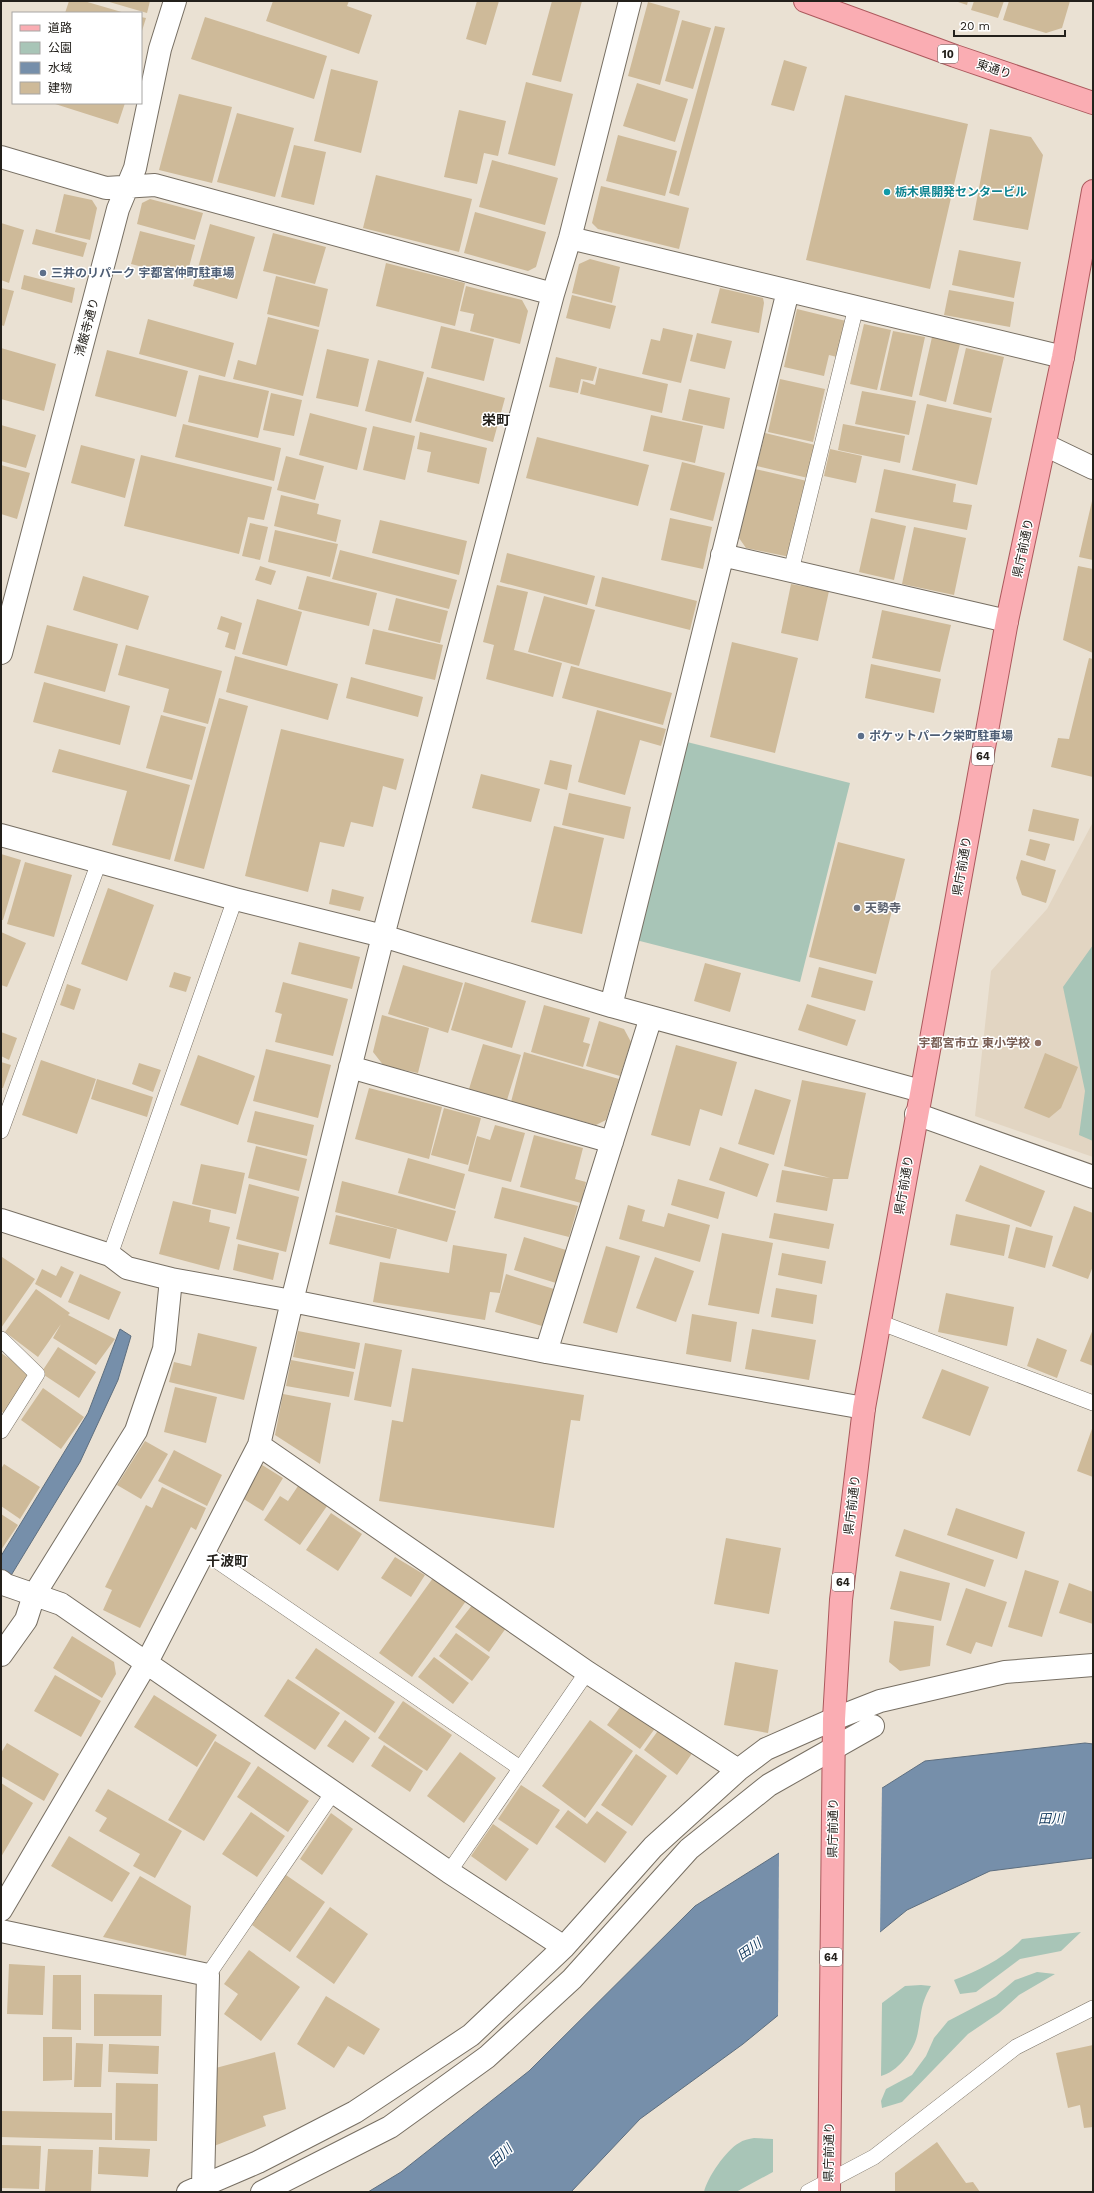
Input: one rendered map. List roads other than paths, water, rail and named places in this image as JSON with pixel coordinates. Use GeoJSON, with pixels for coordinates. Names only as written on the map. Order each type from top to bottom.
{"type":"FeatureCollection","features":[{"type":"Feature","properties":{"kind":"main road","name":"東通り"},"geometry":{"type":"LineString","coordinates":[[805,1],[955,56],[1093,103]]}},
{"type":"Feature","properties":{"kind":"main road","name":"県庁前通り"},"geometry":{"type":"LineString","coordinates":[[829,2186],[834,1719],[841,1600],[864,1408],[916,1114],[1007,621],[1063,357],[1093,190]]}},
{"type":"Feature","properties":{"kind":"street","name":"清厳寺通り"},"geometry":{"type":"LineString","coordinates":[[2,649],[118,209],[135,168],[160,49],[175,1]]}},
{"type":"Feature","properties":{"kind":"street"},"geometry":{"type":"LineString","coordinates":[[1,1910],[146,1662],[259,1445],[292,1301],[383,936],[553,294],[570,238],[630,1]]}},
{"type":"Feature","properties":{"kind":"street"},"geometry":{"type":"LineString","coordinates":[[1,157],[106,188],[155,185],[553,294]]}},
{"type":"Feature","properties":{"kind":"street"},"geometry":{"type":"LineString","coordinates":[[570,238],[1063,357]]}},
{"type":"Feature","properties":{"kind":"street"},"geometry":{"type":"LineString","coordinates":[[611,1006],[788,291]]}},
{"type":"Feature","properties":{"kind":"street"},"geometry":{"type":"LineString","coordinates":[[1045,445],[1093,468]]}},
{"type":"Feature","properties":{"kind":"street"},"geometry":{"type":"LineString","coordinates":[[722,555],[1007,621]]}},
{"type":"Feature","properties":{"kind":"street"},"geometry":{"type":"LineString","coordinates":[[1,835],[235,899],[383,936],[611,1006],[921,1091]]}},
{"type":"Feature","properties":{"kind":"street"},"geometry":{"type":"LineString","coordinates":[[546,1352],[651,1017]]}},
{"type":"Feature","properties":{"kind":"street"},"geometry":{"type":"LineString","coordinates":[[350,1067],[612,1142]]}},
{"type":"Feature","properties":{"kind":"street"},"geometry":{"type":"LineString","coordinates":[[916,1114],[1093,1177]]}},
{"type":"Feature","properties":{"kind":"street"},"geometry":{"type":"LineString","coordinates":[[1,1220],[110,1255],[127,1268],[171,1279],[292,1301],[546,1352],[864,1408]]}},
{"type":"Feature","properties":{"kind":"street"},"geometry":{"type":"LineString","coordinates":[[1,1655],[26,1620],[34,1595],[136,1431],[164,1349],[171,1279]]}},
{"type":"Feature","properties":{"kind":"street"},"geometry":{"type":"LineString","coordinates":[[259,1445],[587,1672],[738,1770]]}},
{"type":"Feature","properties":{"kind":"street"},"geometry":{"type":"LineString","coordinates":[[1,1581],[34,1595],[61,1604],[334,1791],[449,1872],[564,1947]]}},
{"type":"Feature","properties":{"kind":"street"},"geometry":{"type":"LineString","coordinates":[[1,1931],[208,1975],[196,2189],[258,2162],[361,2108],[471,2035],[564,1947],[653,1847],[738,1770],[766,1750],[834,1719],[880,1701],[1005,1672],[1093,1665]]}},
{"type":"Feature","properties":{"kind":"street"},"geometry":{"type":"LineString","coordinates":[[262,2192],[390,2127],[487,2057],[572,1979],[689,1849],[769,1784],[834,1753],[873,1726]]}},
{"type":"Feature","properties":{"kind":"lane"},"geometry":{"type":"LineString","coordinates":[[792,571],[856,307]]}},
{"type":"Feature","properties":{"kind":"lane"},"geometry":{"type":"LineString","coordinates":[[1,1131],[99,862]]}},
{"type":"Feature","properties":{"kind":"lane"},"geometry":{"type":"LineString","coordinates":[[110,1255],[235,899]]}},
{"type":"Feature","properties":{"kind":"lane"},"geometry":{"type":"LineString","coordinates":[[879,1322],[1093,1403]]}},
{"type":"Feature","properties":{"kind":"lane"},"geometry":{"type":"LineString","coordinates":[[1,1339],[38,1374],[1,1431]]}},
{"type":"Feature","properties":{"kind":"lane"},"geometry":{"type":"LineString","coordinates":[[204,1552],[520,1768]]}},
{"type":"Feature","properties":{"kind":"lane"},"geometry":{"type":"LineString","coordinates":[[449,1872],[587,1672]]}},
{"type":"Feature","properties":{"kind":"lane"},"geometry":{"type":"LineString","coordinates":[[208,1975],[334,1791]]}},
{"type":"Feature","properties":{"kind":"lane"},"geometry":{"type":"LineString","coordinates":[[808,2192],[829,2186],[874,2157],[1016,2046],[1093,2008]]}},
{"type":"Feature","properties":{"kind":"water"},"geometry":{"type":"Polygon","coordinates":[[[120,1329],[131,1336],[118,1380],[80,1462],[1,1592],[1,1556],[88,1413],[120,1329]]]}},
{"type":"Feature","properties":{"kind":"water","name":"田川"},"geometry":{"type":"Polygon","coordinates":[[[1085,1743],[1093,1744],[1093,1858],[990,1871],[907,1910],[743,2044],[640,2119],[571,2192],[368,2192],[401,2172],[529,2071],[695,1906],[925,1761],[1085,1743]]]}},
{"type":"Feature","properties":{"kind":"place","name":"栃木県開発センタービル"},"geometry":{"type":"Point","coordinates":[887,192]}},
{"type":"Feature","properties":{"kind":"place","name":"三井のリパーク 宇都宮仲町駐車場"},"geometry":{"type":"Point","coordinates":[43,273]}},
{"type":"Feature","properties":{"kind":"place","name":"ポケットパーク栄町駐車場"},"geometry":{"type":"Point","coordinates":[861,736]}},
{"type":"Feature","properties":{"kind":"place","name":"天勢寺"},"geometry":{"type":"Point","coordinates":[857,908]}},
{"type":"Feature","properties":{"kind":"place","name":"宇都宮市立 東小学校"},"geometry":{"type":"Point","coordinates":[1038,1043]}},
{"type":"Feature","properties":{"kind":"district","name":"栄町"},"geometry":{"type":"Point","coordinates":[496,420]}},
{"type":"Feature","properties":{"kind":"district","name":"千波町"},"geometry":{"type":"Point","coordinates":[227,1561]}}]}
